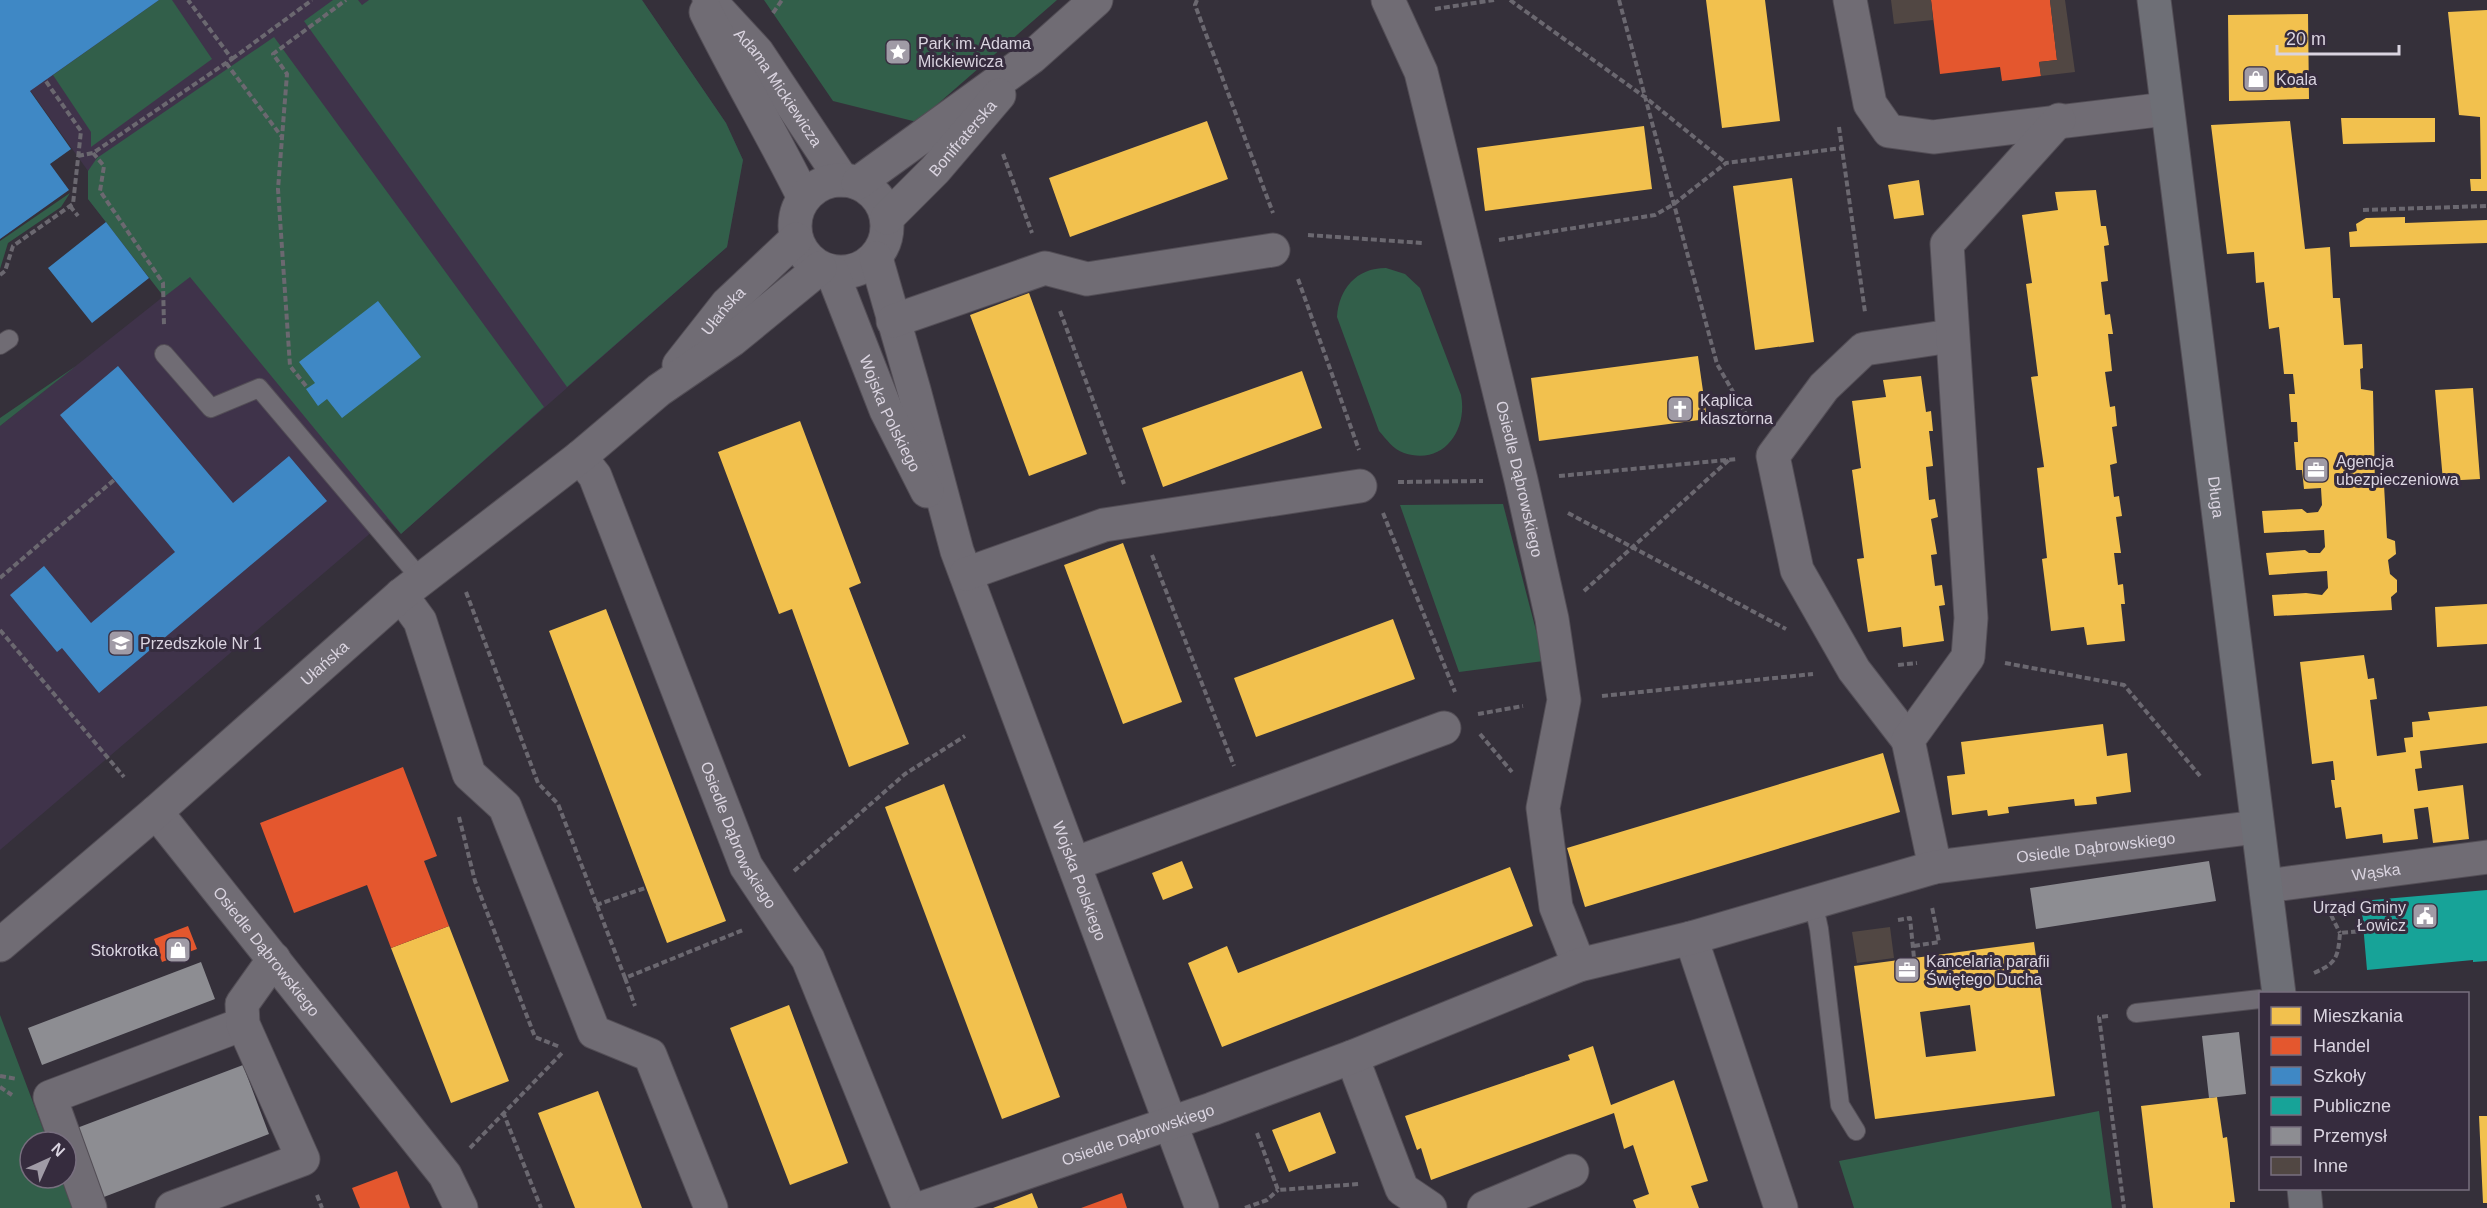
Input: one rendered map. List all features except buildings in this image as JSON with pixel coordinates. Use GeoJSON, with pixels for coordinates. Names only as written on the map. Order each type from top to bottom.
{"type":"FeatureCollection","features":[{"type":"Feature","properties":{"kind":"street","name":"Adama Mickiewicza"},"geometry":{"type":"LineString","coordinates":[[700,0],[733,67],[779,146],[804,198]]}},
{"type":"Feature","properties":{"kind":"street","name":"Adama Mickiewicza"},"geometry":{"type":"LineString","coordinates":[[709,0],[757,52],[850,181]]}},
{"type":"Feature","properties":{"kind":"street","name":"Bonifraterska"},"geometry":{"type":"LineString","coordinates":[[850,181],[1032,57],[1096,0]]}},
{"type":"Feature","properties":{"kind":"street"},"geometry":{"type":"LineString","coordinates":[[1850,0],[1870,104],[1889,131],[1933,137],[2059,120],[2166,109]]}},
{"type":"Feature","properties":{"kind":"street","name":"Długa"},"geometry":{"type":"LineString","coordinates":[[2154,0],[2279,992]]}},
{"type":"Feature","properties":{"kind":"street","name":"Osiedle Dąbrowskiego"},"geometry":{"type":"LineString","coordinates":[[1392,8],[1421,72],[1552,620],[1564,700],[1543,808],[1556,907],[1579,965]]}},
{"type":"Feature","properties":{"kind":"street","name":"Bonifraterska"},"geometry":{"type":"LineString","coordinates":[[887,218],[935,170],[1032,57]]}},
{"type":"Feature","properties":{"kind":"street"},"geometry":{"type":"LineString","coordinates":[[1908,740],[1968,657],[1971,618],[1951,336],[1947,244],[2059,120]]}},
{"type":"Feature","properties":{"kind":"street"},"geometry":{"type":"LineString","coordinates":[[850,181],[872,191],[882,203],[887,218],[886,240],[876,258],[863,268],[848,273],[826,270],[805,256],[796,239],[794,225],[797,210],[814,188],[828,182],[850,181]]}},
{"type":"Feature","properties":{"kind":"street","name":"Ułańska"},"geometry":{"type":"LineString","coordinates":[[659,390],[727,304],[796,239]]}},
{"type":"Feature","properties":{"kind":"street"},"geometry":{"type":"LineString","coordinates":[[893,321],[1045,268],[1087,279],[1281,248]]}},
{"type":"Feature","properties":{"kind":"street","name":"Wojska Polskiego"},"geometry":{"type":"LineString","coordinates":[[876,258],[962,563],[1202,1208]]}},
{"type":"Feature","properties":{"kind":"street","name":"Ułańska"},"geometry":{"type":"LineString","coordinates":[[0,945],[156,812],[411,587],[580,457],[659,390],[732,340],[826,270]]}},
{"type":"Feature","properties":{"kind":"street","name":"Wojska Polskiego"},"geometry":{"type":"LineString","coordinates":[[826,270],[886,410],[962,563]]}},
{"type":"Feature","properties":{"kind":"street"},"geometry":{"type":"LineString","coordinates":[[1935,867],[1908,740],[1854,670],[1797,570],[1766,456],[1824,387],[1864,349],[1951,336]]}},
{"type":"Feature","properties":{"kind":"street","name":"Osiedle Dąbrowskiego"},"geometry":{"type":"LineString","coordinates":[[580,457],[595,476],[746,866],[808,959],[909,1208]]}},
{"type":"Feature","properties":{"kind":"street"},"geometry":{"type":"LineString","coordinates":[[962,563],[1104,525],[1368,483]]}},
{"type":"Feature","properties":{"kind":"street"},"geometry":{"type":"LineString","coordinates":[[411,587],[469,774],[505,807],[594,1032],[650,1055],[711,1208]]}},
{"type":"Feature","properties":{"kind":"street"},"geometry":{"type":"LineString","coordinates":[[1074,864],[1458,726]]}},
{"type":"Feature","properties":{"kind":"street","name":"Osiedle Dąbrowskiego"},"geometry":{"type":"LineString","coordinates":[[156,812],[445,1175],[461,1208]]}},
{"type":"Feature","properties":{"kind":"street","name":"Osiedle Dąbrowskiego"},"geometry":{"type":"LineString","coordinates":[[922,1208],[1172,1123],[1352,1057],[1579,965],[1691,938],[1935,867],[2257,828]]}},
{"type":"Feature","properties":{"kind":"street","name":"Wąska"},"geometry":{"type":"LineString","coordinates":[[2266,886],[2487,857]]}},
{"type":"Feature","properties":{"kind":"street"},"geometry":{"type":"LineString","coordinates":[[1691,938],[1781,1208]]}},
{"type":"Feature","properties":{"kind":"street"},"geometry":{"type":"LineString","coordinates":[[172,1208],[303,1159],[243,1024],[242,1004],[274,959]]}},
{"type":"Feature","properties":{"kind":"street"},"geometry":{"type":"LineString","coordinates":[[90,1208],[50,1097],[243,1024]]}},
{"type":"Feature","properties":{"kind":"street"},"geometry":{"type":"LineString","coordinates":[[1352,1057],[1402,1189],[1431,1208]]}},
{"type":"Feature","properties":{"kind":"street"},"geometry":{"type":"LineString","coordinates":[[1484,1208],[1572,1171]]}},
{"type":"Feature","properties":{"kind":"street"},"geometry":{"type":"LineString","coordinates":[[2304,1190],[2306,1208]]}},
{"type":"Feature","properties":{"kind":"lane"},"geometry":{"type":"LineString","coordinates":[[164,354],[211,408],[259,388],[411,587]]}},
{"type":"Feature","properties":{"kind":"lane"},"geometry":{"type":"LineString","coordinates":[[1813,902],[1819,929],[1840,1105],[1856,1131]]}},
{"type":"Feature","properties":{"kind":"lane"},"geometry":{"type":"LineString","coordinates":[[2136,1013],[2259,999]]}},
{"type":"Feature","properties":{"kind":"path"},"geometry":{"type":"LineString","coordinates":[[189,0],[232,59]]}},
{"type":"Feature","properties":{"kind":"path"},"geometry":{"type":"LineString","coordinates":[[78,156],[93,153],[232,59],[312,0]]}},
{"type":"Feature","properties":{"kind":"path"},"geometry":{"type":"LineString","coordinates":[[306,386],[290,366],[278,189],[287,74],[273,54],[346,0]]}},
{"type":"Feature","properties":{"kind":"path"},"geometry":{"type":"LineString","coordinates":[[769,19],[782,0]]}},
{"type":"Feature","properties":{"kind":"path"},"geometry":{"type":"LineString","coordinates":[[1197,0],[1195,5],[1281,248],[1368,483],[1456,695]]}},
{"type":"Feature","properties":{"kind":"path"},"geometry":{"type":"LineString","coordinates":[[1392,8],[1494,0]]}},
{"type":"Feature","properties":{"kind":"path"},"geometry":{"type":"LineString","coordinates":[[1510,0],[1646,98],[1726,163]]}},
{"type":"Feature","properties":{"kind":"path"},"geometry":{"type":"LineString","coordinates":[[1394,482],[1521,484],[1766,456],[1751,424],[1717,364],[1619,0]]}},
{"type":"Feature","properties":{"kind":"path"},"geometry":{"type":"LineString","coordinates":[[226,63],[282,137]]}},
{"type":"Feature","properties":{"kind":"path"},"geometry":{"type":"LineString","coordinates":[[0,275],[5,271],[13,246],[73,204],[81,131],[45,80]]}},
{"type":"Feature","properties":{"kind":"path"},"geometry":{"type":"LineString","coordinates":[[1839,125],[1866,315],[1864,349]]}},
{"type":"Feature","properties":{"kind":"path"},"geometry":{"type":"LineString","coordinates":[[1303,234],[1463,246],[1655,215],[1674,204],[1726,163],[1842,148]]}},
{"type":"Feature","properties":{"kind":"path"},"geometry":{"type":"LineString","coordinates":[[93,153],[104,166],[100,190],[163,283],[164,354]]}},
{"type":"Feature","properties":{"kind":"path"},"geometry":{"type":"LineString","coordinates":[[1003,154],[1096,411],[1247,801]]}},
{"type":"Feature","properties":{"kind":"path"},"geometry":{"type":"LineString","coordinates":[[70,206],[78,216]]}},
{"type":"Feature","properties":{"kind":"path"},"geometry":{"type":"LineString","coordinates":[[2363,210],[2487,206]]}},
{"type":"Feature","properties":{"kind":"path"},"geometry":{"type":"LineString","coordinates":[[1552,620],[1730,459]]}},
{"type":"Feature","properties":{"kind":"path"},"geometry":{"type":"LineString","coordinates":[[0,578],[114,480]]}},
{"type":"Feature","properties":{"kind":"path"},"geometry":{"type":"LineString","coordinates":[[1521,484],[1633,548],[1795,634]]}},
{"type":"Feature","properties":{"kind":"path"},"geometry":{"type":"LineString","coordinates":[[464,585],[538,783],[558,804],[625,978],[753,925]]}},
{"type":"Feature","properties":{"kind":"path"},"geometry":{"type":"LineString","coordinates":[[0,630],[124,777]]}},
{"type":"Feature","properties":{"kind":"path"},"geometry":{"type":"LineString","coordinates":[[1476,715],[1564,700]]}},
{"type":"Feature","properties":{"kind":"path"},"geometry":{"type":"LineString","coordinates":[[1458,726],[1543,808]]}},
{"type":"Feature","properties":{"kind":"path"},"geometry":{"type":"LineString","coordinates":[[766,895],[905,774],[964,736]]}},
{"type":"Feature","properties":{"kind":"path"},"geometry":{"type":"LineString","coordinates":[[596,905],[645,888]]}},
{"type":"Feature","properties":{"kind":"path"},"geometry":{"type":"LineString","coordinates":[[1914,946],[1939,942],[1931,903]]}},
{"type":"Feature","properties":{"kind":"path"},"geometry":{"type":"LineString","coordinates":[[1887,921],[1910,918],[1914,958]]}},
{"type":"Feature","properties":{"kind":"path"},"geometry":{"type":"LineString","coordinates":[[2314,973],[2327,967],[2338,956],[2340,933],[2363,931]]}},
{"type":"Feature","properties":{"kind":"path"},"geometry":{"type":"LineString","coordinates":[[2124,1208],[2099,1017],[2136,1013]]}},
{"type":"Feature","properties":{"kind":"path"},"geometry":{"type":"LineString","coordinates":[[445,1175],[503,1112],[566,1050],[594,1032]]}},
{"type":"Feature","properties":{"kind":"path"},"geometry":{"type":"LineString","coordinates":[[503,1112],[541,1208]]}},
{"type":"Feature","properties":{"kind":"path"},"geometry":{"type":"LineString","coordinates":[[1256,1131],[1278,1190]]}},
{"type":"Feature","properties":{"kind":"path"},"geometry":{"type":"LineString","coordinates":[[1245,1208],[1267,1200],[1278,1190],[1344,1183],[1400,1183]]}},
{"type":"Feature","properties":{"kind":"shaded area"},"geometry":{"type":"Polygon","coordinates":[[[0,0],[642,0],[726,123],[743,160],[727,247],[401,534],[387,519],[0,850],[0,426],[164,296],[88,199],[88,171],[0,48],[0,0]]]}},
{"type":"Feature","properties":{"kind":"green space"},"geometry":{"type":"Polygon","coordinates":[[[159,0],[172,0],[212,59],[91,147],[91,132],[53,75],[159,0]]]}},
{"type":"Feature","properties":{"kind":"green space"},"geometry":{"type":"Polygon","coordinates":[[[333,0],[358,0],[362,5],[369,0],[642,0],[726,123],[743,160],[727,247],[567,387],[304,21],[333,0]]]}},
{"type":"Feature","properties":{"kind":"green space","name":"Park im. Adama Mickiewicza"},"geometry":{"type":"Polygon","coordinates":[[[764,0],[1057,0],[917,122],[833,101],[764,0]]]}},
{"type":"Feature","properties":{"kind":"green space"},"geometry":{"type":"Polygon","coordinates":[[[274,37],[544,407],[401,534],[190,277],[164,297],[88,199],[88,171],[97,158],[274,37]]]}},
{"type":"Feature","properties":{"kind":"green space"},"geometry":{"type":"Polygon","coordinates":[[[70,193],[61,207],[8,243],[0,269],[0,241],[70,193]]]}},
{"type":"Feature","properties":{"kind":"green space"},"geometry":{"type":"Polygon","coordinates":[[[1386,268],[1405,274],[1420,288],[1461,395],[1461,421],[1456,433],[1441,450],[1430,454],[1418,456],[1404,453],[1390,444],[1379,431],[1337,317],[1341,298],[1351,282],[1366,272],[1386,268]]]}},
{"type":"Feature","properties":{"kind":"green space"},"geometry":{"type":"Polygon","coordinates":[[[76,366],[0,426],[0,418],[76,366]]]}},
{"type":"Feature","properties":{"kind":"green space"},"geometry":{"type":"Polygon","coordinates":[[[1503,504],[1544,661],[1459,672],[1400,505],[1503,504]]]}},
{"type":"Feature","properties":{"kind":"green space"},"geometry":{"type":"Polygon","coordinates":[[[0,1015],[43,1130],[18,1130],[18,1190],[65,1190],[72,1208],[0,1208],[0,1015]]]}},
{"type":"Feature","properties":{"kind":"green space"},"geometry":{"type":"Polygon","coordinates":[[[2099,1111],[2112,1208],[1854,1208],[1839,1161],[2099,1111]]]}},
{"type":"Feature","properties":{"kind":"place","name":"Park im. Adama Mickiewicza"},"geometry":{"type":"Point","coordinates":[898,52]}},
{"type":"Feature","properties":{"kind":"place","name":"Koala"},"geometry":{"type":"Point","coordinates":[2256,79]}},
{"type":"Feature","properties":{"kind":"place","name":"Kaplica klasztorna"},"geometry":{"type":"Point","coordinates":[1680,409]}},
{"type":"Feature","properties":{"kind":"place","name":"Agencja ubezpieczeniowa"},"geometry":{"type":"Point","coordinates":[2316,470]}},
{"type":"Feature","properties":{"kind":"place","name":"Przedszkole Nr 1"},"geometry":{"type":"Point","coordinates":[121,643]}},
{"type":"Feature","properties":{"kind":"place","name":"Urząd Gminy Łowicz"},"geometry":{"type":"Point","coordinates":[2425,916]}},
{"type":"Feature","properties":{"kind":"place","name":"Stokrotka"},"geometry":{"type":"Point","coordinates":[178,950]}},
{"type":"Feature","properties":{"kind":"place","name":"Kancelaria parafii Świętego Ducha"},"geometry":{"type":"Point","coordinates":[1907,970]}}]}
